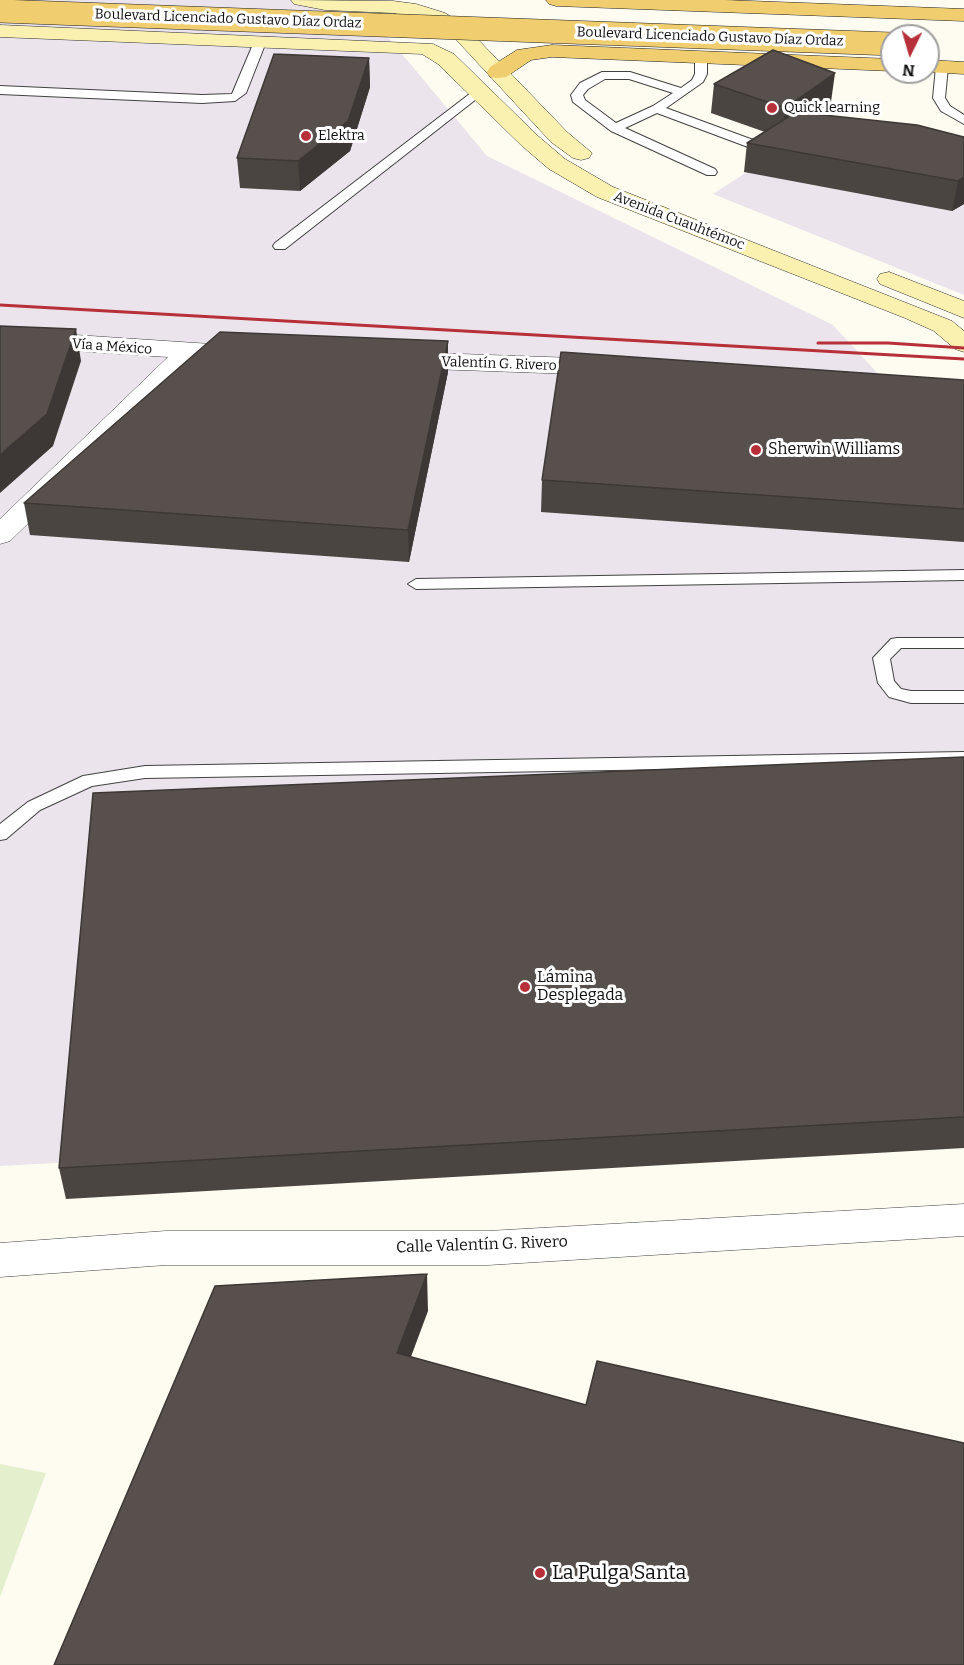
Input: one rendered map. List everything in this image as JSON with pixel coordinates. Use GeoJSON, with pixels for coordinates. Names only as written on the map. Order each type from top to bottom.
{"type":"FeatureCollection","features":[{"type":"Feature","properties":{"kind":"main road","name":"Boulevard Licenciado Gustavo Díaz Ordaz"},"geometry":{"type":"LineString","coordinates":[[301,0],[416,10],[438,17],[457,29],[479,50]]}},
{"type":"Feature","properties":{"kind":"main road","name":"Boulevard Licenciado Gustavo Díaz Ordaz"},"geometry":{"type":"LineString","coordinates":[[556,0],[964,15]]}},
{"type":"Feature","properties":{"kind":"main road"},"geometry":{"type":"LineString","coordinates":[[574,52],[562,49],[549,33],[552,22],[565,12],[585,9],[660,10],[728,6]]}},
{"type":"Feature","properties":{"kind":"main road","name":"Boulevard Licenciado Gustavo Díaz Ordaz"},"geometry":{"type":"LineString","coordinates":[[0,10],[880,44]]}},
{"type":"Feature","properties":{"kind":"main road"},"geometry":{"type":"LineString","coordinates":[[0,31],[260,42]]}},
{"type":"Feature","properties":{"kind":"main road","name":"Avenida Cuauhtémoc"},"geometry":{"type":"LineString","coordinates":[[260,42],[426,48],[440,53],[530,141],[557,164],[605,192],[914,313],[943,326],[964,344]]}},
{"type":"Feature","properties":{"kind":"main road","name":"Avenida Cuauhtémoc"},"geometry":{"type":"LineString","coordinates":[[479,50],[558,137],[628,181],[930,295],[964,310]]}},
{"type":"Feature","properties":{"kind":"main road"},"geometry":{"type":"LineString","coordinates":[[498,72],[517,59],[534,52],[701,56],[880,64]]}},
{"type":"Feature","properties":{"kind":"main road"},"geometry":{"type":"LineString","coordinates":[[940,67],[964,68]]}},
{"type":"Feature","properties":{"kind":"street","name":"Vía a México"},"geometry":{"type":"LineString","coordinates":[[0,338],[188,352]]}},
{"type":"Feature","properties":{"kind":"street"},"geometry":{"type":"LineString","coordinates":[[0,535],[188,352],[260,355]]}},
{"type":"Feature","properties":{"kind":"street","name":"Valentín G. Rivero"},"geometry":{"type":"LineString","coordinates":[[379,359],[630,368]]}},
{"type":"Feature","properties":{"kind":"street","name":"Calle Valentín G. Rivero"},"geometry":{"type":"LineString","coordinates":[[0,1260],[166,1248],[488,1248],[964,1220]]}},
{"type":"Feature","properties":{"kind":"lane"},"geometry":{"type":"LineString","coordinates":[[0,90],[202,99],[235,97],[240,93],[260,42]]}},
{"type":"Feature","properties":{"kind":"lane"},"geometry":{"type":"LineString","coordinates":[[615,128],[657,109],[697,82],[702,74],[701,56]]}},
{"type":"Feature","properties":{"kind":"lane"},"geometry":{"type":"LineString","coordinates":[[682,92],[630,76],[617,75],[602,76],[584,86],[577,94],[579,102],[615,128],[711,172]]}},
{"type":"Feature","properties":{"kind":"lane"},"geometry":{"type":"LineString","coordinates":[[937,84],[939,98],[945,108],[964,120]]}},
{"type":"Feature","properties":{"kind":"lane"},"geometry":{"type":"LineString","coordinates":[[280,246],[480,90]]}},
{"type":"Feature","properties":{"kind":"lane"},"geometry":{"type":"LineString","coordinates":[[657,109],[752,144]]}},
{"type":"Feature","properties":{"kind":"lane"},"geometry":{"type":"LineString","coordinates":[[416,584],[964,575]]}},
{"type":"Feature","properties":{"kind":"lane"},"geometry":{"type":"LineString","coordinates":[[964,643],[897,643],[881,658],[886,683],[895,693],[910,697],[964,697]]}},
{"type":"Feature","properties":{"kind":"lane"},"geometry":{"type":"LineString","coordinates":[[0,834],[34,806],[89,780],[145,772],[964,758]]}},
{"type":"Feature","properties":{"kind":"shaded area"},"geometry":{"type":"Polygon","coordinates":[[[0,0],[357,0],[487,156],[833,325],[964,467],[964,1114],[0,1166],[0,0]]]}},
{"type":"Feature","properties":{"kind":"shaded area"},"geometry":{"type":"Polygon","coordinates":[[[793,142],[964,169],[964,295],[713,194],[793,142]]]}},
{"type":"Feature","properties":{"kind":"green space"},"geometry":{"type":"Polygon","coordinates":[[[0,1464],[46,1473],[0,1597],[0,1464]]]}},
{"type":"Feature","properties":{"kind":"building"},"geometry":{"type":"Polygon","coordinates":[[[773,50],[835,73],[785,108],[714,84],[773,50]]]}},
{"type":"Feature","properties":{"kind":"building","name":"Elektra"},"geometry":{"type":"Polygon","coordinates":[[[274,54],[369,58],[348,121],[298,161],[237,158],[274,54]]]}},
{"type":"Feature","properties":{"kind":"building"},"geometry":{"type":"Polygon","coordinates":[[[796,112],[917,125],[964,137],[964,177],[958,181],[747,143],[796,112]]]}},
{"type":"Feature","properties":{"kind":"building"},"geometry":{"type":"Polygon","coordinates":[[[0,326],[76,329],[47,414],[0,455],[0,326]]]}},
{"type":"Feature","properties":{"kind":"building"},"geometry":{"type":"Polygon","coordinates":[[[220,332],[448,341],[408,530],[24,503],[220,332]]]}},
{"type":"Feature","properties":{"kind":"building","name":"Sherwin Williams"},"geometry":{"type":"Polygon","coordinates":[[[561,352],[964,380],[964,509],[542,480],[561,352]]]}},
{"type":"Feature","properties":{"kind":"building","name":"Lámina Desplegada"},"geometry":{"type":"Polygon","coordinates":[[[964,757],[964,1117],[59,1168],[93,793],[964,757]]]}},
{"type":"Feature","properties":{"kind":"building","name":"La Pulga Santa"},"geometry":{"type":"Polygon","coordinates":[[[427,1274],[397,1353],[586,1405],[597,1361],[964,1443],[964,1665],[54,1665],[215,1286],[427,1274]]]}},
{"type":"Feature","properties":{"kind":"railway"},"geometry":{"type":"LineString","coordinates":[[0,305],[964,359]]}},
{"type":"Feature","properties":{"kind":"railway"},"geometry":{"type":"LineString","coordinates":[[818,343],[888,343],[964,348]]}},
{"type":"Feature","properties":{"kind":"place","name":"Quick learning"},"geometry":{"type":"Point","coordinates":[772,108]}},
{"type":"Feature","properties":{"kind":"place","name":"Elektra"},"geometry":{"type":"Point","coordinates":[306,136]}},
{"type":"Feature","properties":{"kind":"place","name":"Sherwin Williams"},"geometry":{"type":"Point","coordinates":[756,450]}},
{"type":"Feature","properties":{"kind":"place","name":"Lámina Desplegada"},"geometry":{"type":"Point","coordinates":[525,987]}},
{"type":"Feature","properties":{"kind":"place","name":"La Pulga Santa"},"geometry":{"type":"Point","coordinates":[540,1573]}}]}
